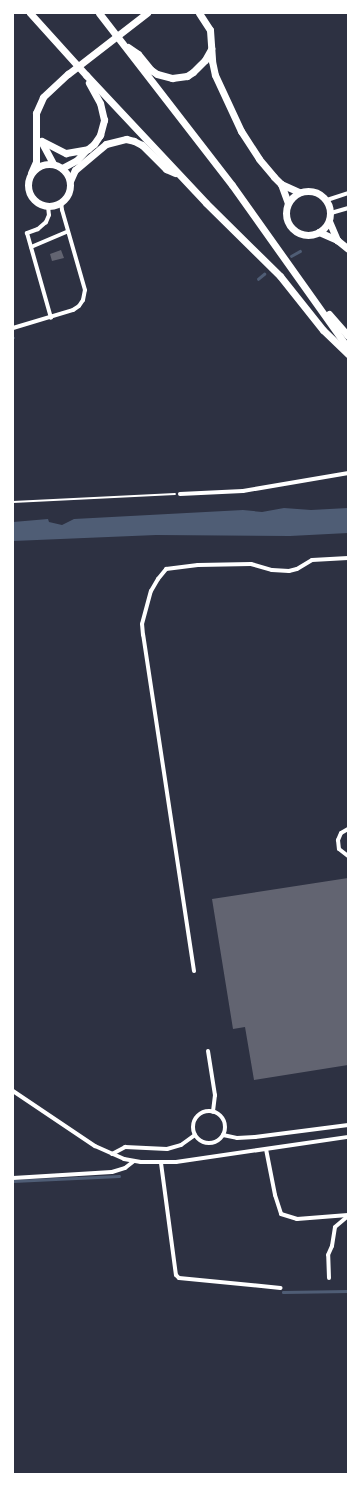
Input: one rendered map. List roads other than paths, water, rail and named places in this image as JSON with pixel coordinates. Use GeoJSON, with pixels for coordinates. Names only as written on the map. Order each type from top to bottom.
{"type":"FeatureCollection","features":[{"type":"Feature","properties":{"kind":"main road"},"geometry":{"type":"LineString","coordinates":[[30,13],[182,177],[280,276],[323,330],[348,354]]}},
{"type":"Feature","properties":{"kind":"main road"},"geometry":{"type":"LineString","coordinates":[[99,13],[192,131],[348,348]]}},
{"type":"Feature","properties":{"kind":"main road"},"geometry":{"type":"LineString","coordinates":[[147,13],[50,90],[39,104],[36,113],[36,162],[28,183],[30,194],[37,203],[48,206],[61,202],[69,193],[70,181],[75,170],[106,144],[126,139],[142,145],[166,169],[182,177]]}},
{"type":"Feature","properties":{"kind":"main road"},"geometry":{"type":"LineString","coordinates":[[199,13],[210,30],[215,75],[241,131],[259,159],[281,184],[288,203],[286,215],[291,227],[301,234],[314,235],[320,232],[329,221],[331,214],[327,200],[318,192],[299,192],[281,184]]}},
{"type":"Feature","properties":{"kind":"main road"},"geometry":{"type":"LineString","coordinates":[[123,44],[138,54],[151,70],[157,74],[172,78],[187,76],[193,72],[205,60],[211,48]]}},
{"type":"Feature","properties":{"kind":"main road"},"geometry":{"type":"LineString","coordinates":[[62,168],[77,160],[88,149],[100,135],[104,120],[100,103],[85,74]]}},
{"type":"Feature","properties":{"kind":"main road"},"geometry":{"type":"LineString","coordinates":[[36,132],[53,164]]}},
{"type":"Feature","properties":{"kind":"main road"},"geometry":{"type":"LineString","coordinates":[[42,141],[66,153],[88,149]]}},
{"type":"Feature","properties":{"kind":"main road"},"geometry":{"type":"LineString","coordinates":[[31,173],[41,165],[53,164],[62,168],[66,172],[70,181]]}},
{"type":"Feature","properties":{"kind":"main road"},"geometry":{"type":"LineString","coordinates":[[288,203],[299,192]]}},
{"type":"Feature","properties":{"kind":"main road"},"geometry":{"type":"LineString","coordinates":[[329,221],[337,240]]}},
{"type":"Feature","properties":{"kind":"main road"},"geometry":{"type":"LineString","coordinates":[[320,232],[337,240],[348,249]]}},
{"type":"Feature","properties":{"kind":"main road"},"geometry":{"type":"LineString","coordinates":[[318,305],[334,313],[348,328]]}},
{"type":"Feature","properties":{"kind":"main road"},"geometry":{"type":"LineString","coordinates":[[318,305],[330,315],[348,336]]}},
{"type":"Feature","properties":{"kind":"street"},"geometry":{"type":"LineString","coordinates":[[327,200],[348,193]]}},
{"type":"Feature","properties":{"kind":"street"},"geometry":{"type":"LineString","coordinates":[[13,328],[51,318],[73,310],[79,306],[83,300],[85,290],[67,232],[61,202]]}},
{"type":"Feature","properties":{"kind":"street"},"geometry":{"type":"LineString","coordinates":[[48,206],[49,215],[46,222],[38,229],[27,233],[51,318]]}},
{"type":"Feature","properties":{"kind":"street"},"geometry":{"type":"LineString","coordinates":[[331,214],[348,208]]}},
{"type":"Feature","properties":{"kind":"street"},"geometry":{"type":"LineString","coordinates":[[32,247],[67,232]]}},
{"type":"Feature","properties":{"kind":"street"},"geometry":{"type":"LineString","coordinates":[[180,494],[243,492],[348,473]]}},
{"type":"Feature","properties":{"kind":"street"},"geometry":{"type":"LineString","coordinates":[[194,971],[143,635],[142,624],[151,591],[166,569],[198,565],[251,564],[272,570],[289,571],[297,569],[312,560],[348,558]]}},
{"type":"Feature","properties":{"kind":"street"},"geometry":{"type":"LineString","coordinates":[[348,829],[341,833],[338,840],[339,849],[348,856]]}},
{"type":"Feature","properties":{"kind":"street"},"geometry":{"type":"LineString","coordinates":[[208,1051],[216,1095],[214,1112]]}},
{"type":"Feature","properties":{"kind":"street"},"geometry":{"type":"LineString","coordinates":[[13,1092],[84,1139],[112,1154],[134,1161],[161,1163],[348,1137]]}},
{"type":"Feature","properties":{"kind":"street"},"geometry":{"type":"LineString","coordinates":[[214,1112],[224,1122],[223,1135],[219,1140],[209,1143],[199,1139],[195,1135],[193,1126],[196,1118],[204,1113],[214,1112]]}},
{"type":"Feature","properties":{"kind":"street"},"geometry":{"type":"LineString","coordinates":[[223,1135],[237,1138],[255,1137],[348,1124]]}},
{"type":"Feature","properties":{"kind":"street"},"geometry":{"type":"LineString","coordinates":[[112,1154],[125,1148],[168,1149],[181,1144],[195,1135]]}},
{"type":"Feature","properties":{"kind":"street"},"geometry":{"type":"LineString","coordinates":[[266,1149],[275,1195],[281,1214],[297,1219],[348,1216]]}},
{"type":"Feature","properties":{"kind":"street"},"geometry":{"type":"LineString","coordinates":[[13,1178],[112,1172],[125,1168],[134,1161]]}},
{"type":"Feature","properties":{"kind":"street"},"geometry":{"type":"LineString","coordinates":[[161,1163],[176,1275],[186,1279],[281,1288]]}},
{"type":"Feature","properties":{"kind":"street"},"geometry":{"type":"LineString","coordinates":[[329,1278],[328,1255],[332,1246],[335,1227],[339,1221],[348,1216]]}},
{"type":"Feature","properties":{"kind":"water"},"geometry":{"type":"Polygon","coordinates":[[[284,508],[311,510],[348,508],[348,533],[290,536],[156,535],[13,541],[13,522],[48,519],[49,522],[62,525],[74,519],[243,510],[262,512],[284,508]]]}},
{"type":"Feature","properties":{"kind":"waterway"},"geometry":{"type":"LineString","coordinates":[[291,256],[300,251]]}},
{"type":"Feature","properties":{"kind":"waterway"},"geometry":{"type":"LineString","coordinates":[[258,279],[264,274]]}},
{"type":"Feature","properties":{"kind":"waterway"},"geometry":{"type":"LineString","coordinates":[[13,1181],[119,1176]]}},
{"type":"Feature","properties":{"kind":"waterway"},"geometry":{"type":"LineString","coordinates":[[283,1292],[348,1291]]}}]}
